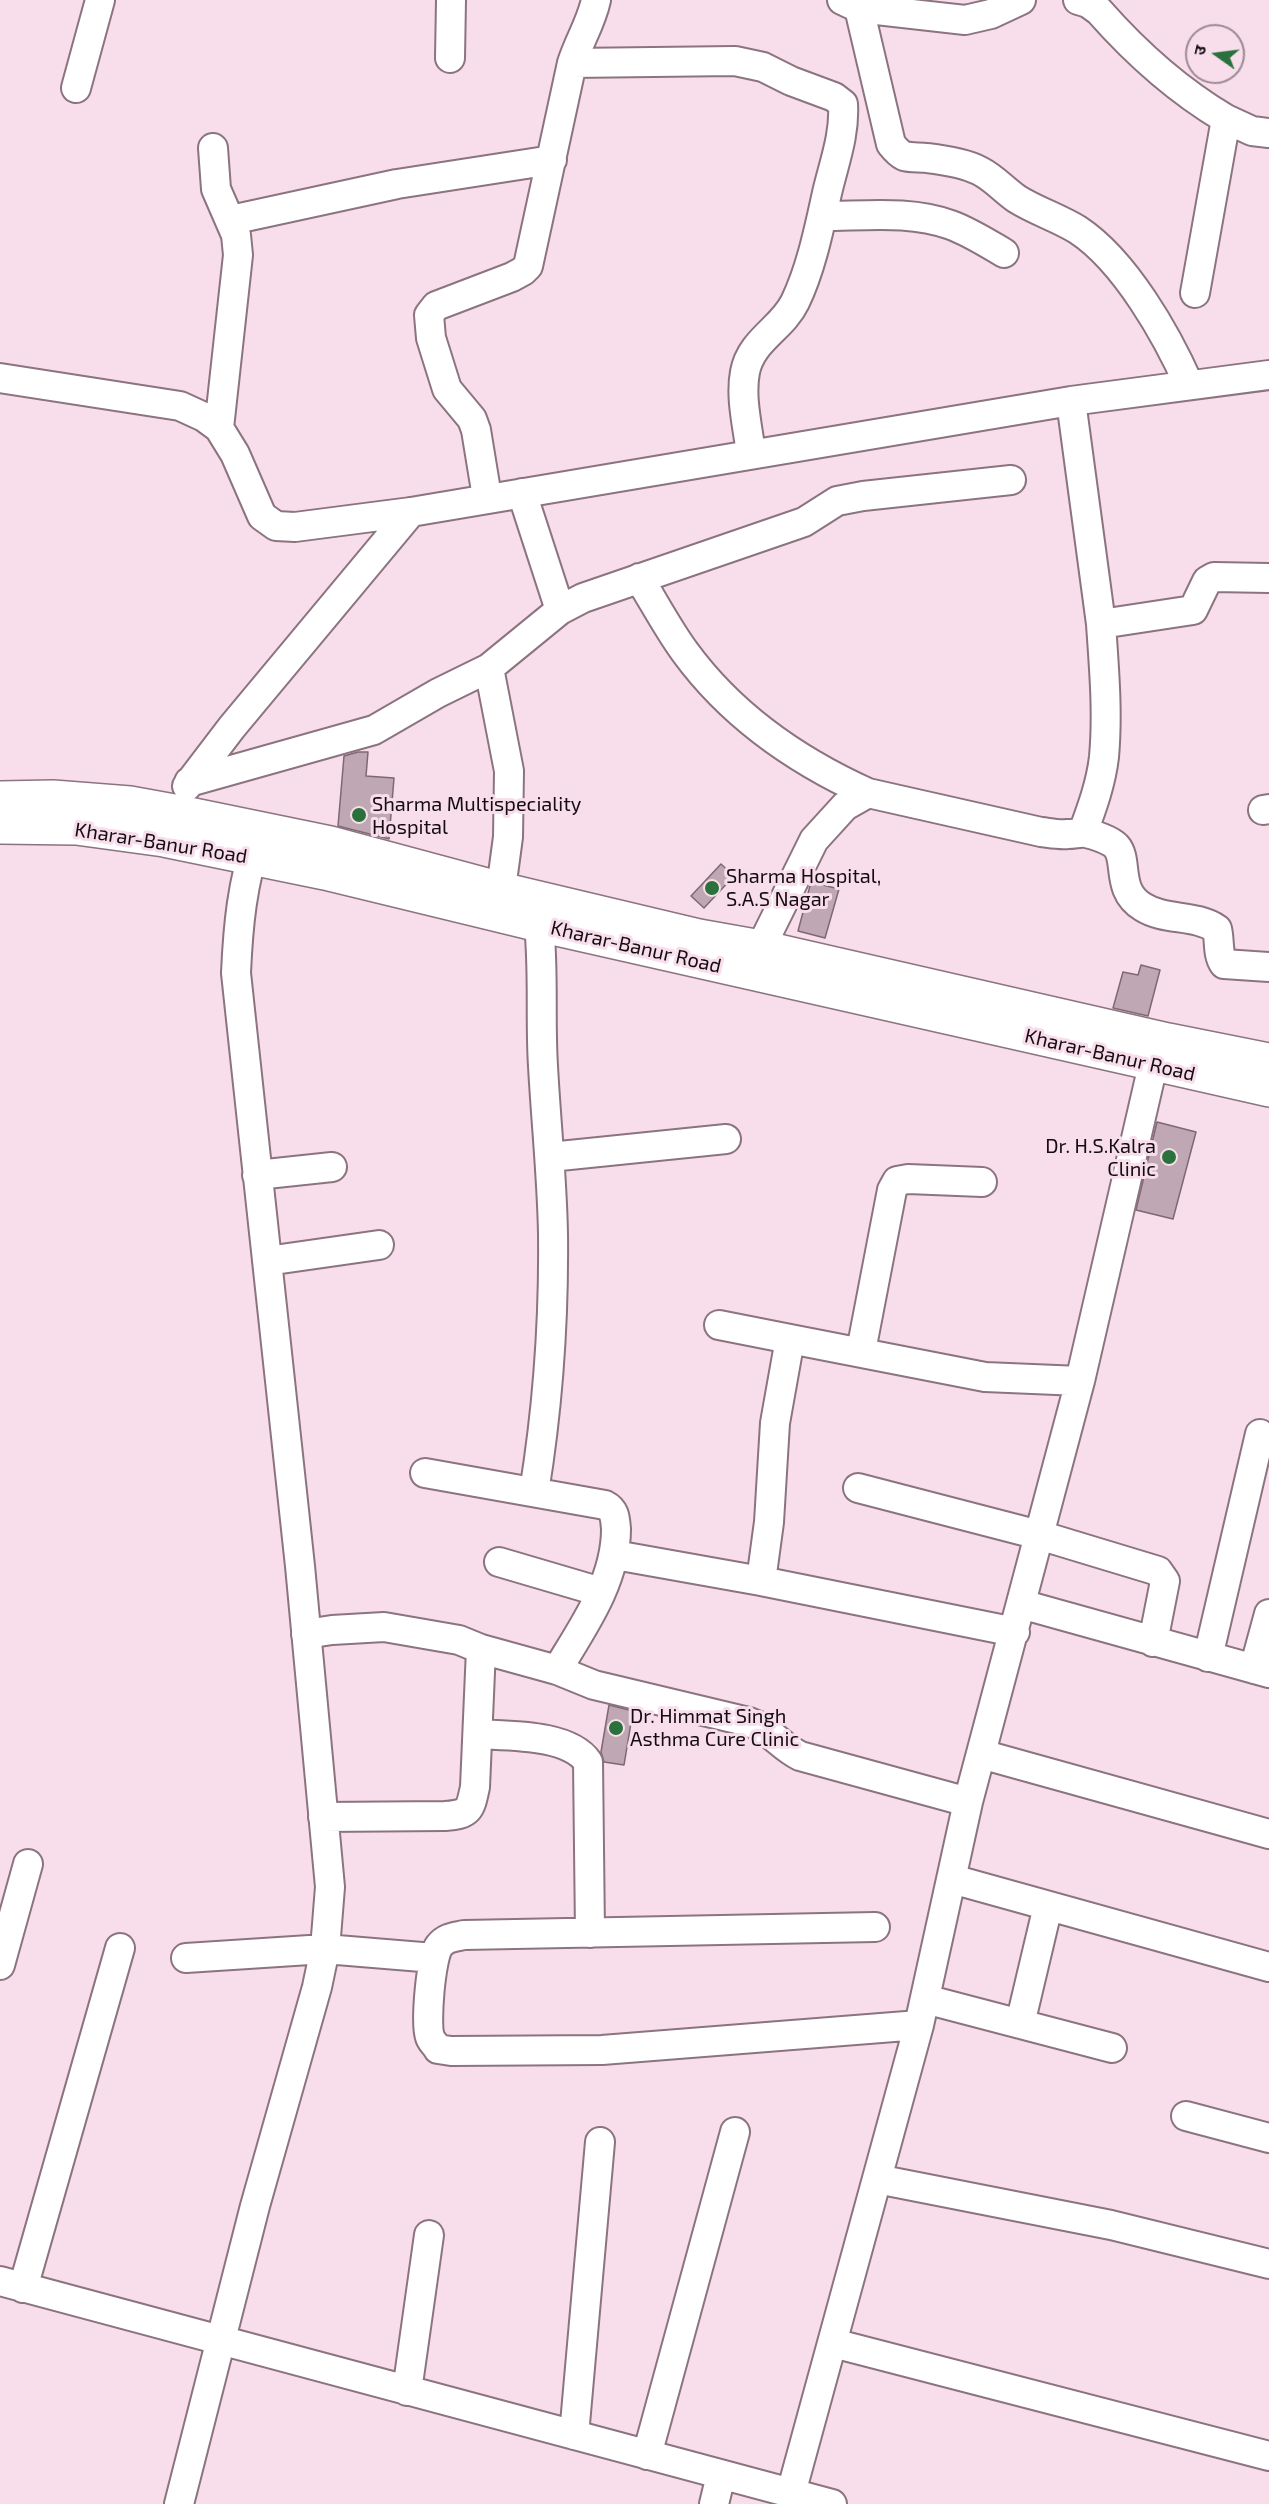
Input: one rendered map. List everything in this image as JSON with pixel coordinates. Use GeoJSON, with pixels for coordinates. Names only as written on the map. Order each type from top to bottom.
{"type":"FeatureCollection","features":[{"type":"Feature","properties":{"kind":"highway"},"geometry":{"type":"LineString","coordinates":[[0,798],[53,797],[130,803],[169,826]]}},
{"type":"Feature","properties":{"kind":"highway","name":"Kharar-Banur Road"},"geometry":{"type":"LineString","coordinates":[[0,827],[169,826],[255,844],[325,873],[539,925],[1269,1090]]}},
{"type":"Feature","properties":{"kind":"highway"},"geometry":{"type":"LineString","coordinates":[[255,844],[330,843],[501,889],[699,936],[761,946],[1168,1040],[1269,1060]]}},
{"type":"Feature","properties":{"kind":"street"},"geometry":{"type":"LineString","coordinates":[[76,88],[100,0]]}},
{"type":"Feature","properties":{"kind":"street"},"geometry":{"type":"LineString","coordinates":[[450,0],[450,58]]}},
{"type":"Feature","properties":{"kind":"street"},"geometry":{"type":"LineString","coordinates":[[488,497],[476,430],[472,419],[447,389],[431,338],[429,315],[436,306],[512,277],[528,266],[573,63],[577,49],[587,32],[596,0]]}},
{"type":"Feature","properties":{"kind":"street"},"geometry":{"type":"LineString","coordinates":[[1022,0],[991,14],[965,20],[850,4],[880,99],[891,144],[896,151],[905,156],[949,162],[980,171],[1019,200],[1049,213],[1095,243],[1120,272],[1157,323],[1168,340],[1189,386]]}},
{"type":"Feature","properties":{"kind":"street"},"geometry":{"type":"LineString","coordinates":[[1078,0],[1088,3],[1099,11],[1139,54],[1201,104],[1226,119],[1252,130],[1269,133]]}},
{"type":"Feature","properties":{"kind":"street"},"geometry":{"type":"LineString","coordinates":[[573,63],[735,61],[762,67],[834,97],[843,104],[880,99]]}},
{"type":"Feature","properties":{"kind":"street"},"geometry":{"type":"LineString","coordinates":[[751,454],[744,385],[745,370],[752,354],[764,337],[795,303],[823,216],[842,134],[843,104]]}},
{"type":"Feature","properties":{"kind":"street"},"geometry":{"type":"LineString","coordinates":[[1195,293],[1226,119]]}},
{"type":"Feature","properties":{"kind":"street"},"geometry":{"type":"LineString","coordinates":[[213,148],[216,189],[231,220],[236,235],[238,255],[219,428]]}},
{"type":"Feature","properties":{"kind":"street"},"geometry":{"type":"LineString","coordinates":[[231,220],[397,184],[552,160]]}},
{"type":"Feature","properties":{"kind":"street"},"geometry":{"type":"LineString","coordinates":[[823,216],[920,217],[971,233],[1004,253]]}},
{"type":"Feature","properties":{"kind":"street"},"geometry":{"type":"LineString","coordinates":[[0,378],[180,406],[204,417],[219,428],[235,454],[261,516],[276,526],[295,527],[411,512],[488,497],[1071,401],[1269,375]]}},
{"type":"Feature","properties":{"kind":"street"},"geometry":{"type":"LineString","coordinates":[[1071,401],[1101,624],[1107,716],[1104,759],[1094,802],[1083,832]]}},
{"type":"Feature","properties":{"kind":"street"},"geometry":{"type":"LineString","coordinates":[[189,782],[374,730],[438,693],[489,668],[560,610],[583,598],[804,522],[837,501],[863,496],[1011,480]]}},
{"type":"Feature","properties":{"kind":"street"},"geometry":{"type":"LineString","coordinates":[[522,493],[560,610]]}},
{"type":"Feature","properties":{"kind":"street"},"geometry":{"type":"LineString","coordinates":[[169,826],[189,782],[411,512]]}},
{"type":"Feature","properties":{"kind":"street"},"geometry":{"type":"LineString","coordinates":[[1101,624],[1193,610],[1207,581],[1214,577],[1269,578]]}},
{"type":"Feature","properties":{"kind":"street"},"geometry":{"type":"LineString","coordinates":[[639,578],[684,651],[716,689],[779,743],[835,778],[868,793],[1041,832],[1068,834],[1083,832],[1116,846],[1127,890],[1141,906],[1152,912],[1208,923],[1217,929],[1220,939],[1220,958],[1224,964],[1269,967]]}},
{"type":"Feature","properties":{"kind":"street"},"geometry":{"type":"LineString","coordinates":[[489,668],[509,771],[508,837],[501,889]]}},
{"type":"Feature","properties":{"kind":"street"},"geometry":{"type":"LineString","coordinates":[[761,946],[814,840],[845,806],[868,793]]}},
{"type":"Feature","properties":{"kind":"street"},"geometry":{"type":"LineString","coordinates":[[179,2504],[255,2206],[317,1987],[325,1949],[330,1887],[306,1634],[236,973],[242,900],[255,844]]}},
{"type":"Feature","properties":{"kind":"street"},"geometry":{"type":"LineString","coordinates":[[534,1492],[546,1413],[551,1347],[553,1232],[543,1067],[542,955],[539,925]]}},
{"type":"Feature","properties":{"kind":"street"},"geometry":{"type":"LineString","coordinates":[[791,2493],[922,2012],[969,1802],[1080,1381],[1153,1065]]}},
{"type":"Feature","properties":{"kind":"street"},"geometry":{"type":"LineString","coordinates":[[550,1157],[726,1139]]}},
{"type":"Feature","properties":{"kind":"street"},"geometry":{"type":"LineString","coordinates":[[257,1175],[332,1167]]}},
{"type":"Feature","properties":{"kind":"street"},"geometry":{"type":"LineString","coordinates":[[861,1351],[892,1191],[897,1181],[908,1179],[982,1182]]}},
{"type":"Feature","properties":{"kind":"street"},"geometry":{"type":"LineString","coordinates":[[267,1261],[379,1245]]}},
{"type":"Feature","properties":{"kind":"street"},"geometry":{"type":"LineString","coordinates":[[719,1325],[985,1377],[1080,1381]]}},
{"type":"Feature","properties":{"kind":"street"},"geometry":{"type":"LineString","coordinates":[[761,1581],[775,1423],[790,1339]]}},
{"type":"Feature","properties":{"kind":"street"},"geometry":{"type":"LineString","coordinates":[[1208,1657],[1260,1434]]}},
{"type":"Feature","properties":{"kind":"street"},"geometry":{"type":"LineString","coordinates":[[425,1473],[605,1505],[611,1508],[615,1517],[615,1555],[601,1592],[557,1670]]}},
{"type":"Feature","properties":{"kind":"street"},"geometry":{"type":"LineString","coordinates":[[858,1488],[1039,1535],[1158,1571],[1166,1581],[1152,1642]]}},
{"type":"Feature","properties":{"kind":"street"},"geometry":{"type":"LineString","coordinates":[[615,1555],[761,1581],[1015,1632]]}},
{"type":"Feature","properties":{"kind":"street"},"geometry":{"type":"LineString","coordinates":[[499,1562],[601,1592]]}},
{"type":"Feature","properties":{"kind":"street"},"geometry":{"type":"LineString","coordinates":[[1021,1605],[1262,1671],[1269,1614]]}},
{"type":"Feature","properties":{"kind":"street"},"geometry":{"type":"LineString","coordinates":[[306,1634],[384,1627],[459,1640],[481,1649],[557,1670],[594,1685],[755,1724],[800,1756],[969,1802]]}},
{"type":"Feature","properties":{"kind":"street"},"geometry":{"type":"LineString","coordinates":[[323,1817],[461,1815],[471,1808],[476,1787],[481,1649]]}},
{"type":"Feature","properties":{"kind":"street"},"geometry":{"type":"LineString","coordinates":[[478,1734],[545,1740],[581,1752],[588,1762],[590,1933]]}},
{"type":"Feature","properties":{"kind":"street"},"geometry":{"type":"LineString","coordinates":[[981,1754],[1269,1834]]}},
{"type":"Feature","properties":{"kind":"street"},"geometry":{"type":"LineString","coordinates":[[0,1965],[28,1864]]}},
{"type":"Feature","properties":{"kind":"street"},"geometry":{"type":"LineString","coordinates":[[952,1879],[1269,1967]]}},
{"type":"Feature","properties":{"kind":"street"},"geometry":{"type":"LineString","coordinates":[[1020,2024],[1048,1906]]}},
{"type":"Feature","properties":{"kind":"street"},"geometry":{"type":"LineString","coordinates":[[875,1928],[464,1935],[447,1939],[438,1947],[434,1958],[429,2020],[430,2037],[438,2049],[451,2051],[602,2050],[922,2012],[1020,2024],[1112,2048]]}},
{"type":"Feature","properties":{"kind":"street"},"geometry":{"type":"LineString","coordinates":[[120,1948],[12,2284],[832,2504]]}},
{"type":"Feature","properties":{"kind":"street"},"geometry":{"type":"LineString","coordinates":[[186,1958],[325,1949],[434,1958]]}},
{"type":"Feature","properties":{"kind":"street"},"geometry":{"type":"LineString","coordinates":[[1186,2116],[1269,2138]]}},
{"type":"Feature","properties":{"kind":"street"},"geometry":{"type":"LineString","coordinates":[[647,2455],[735,2132]]}},
{"type":"Feature","properties":{"kind":"street"},"geometry":{"type":"LineString","coordinates":[[574,2435],[600,2142]]}},
{"type":"Feature","properties":{"kind":"street"},"geometry":{"type":"LineString","coordinates":[[877,2179],[1112,2225],[1269,2264]]}},
{"type":"Feature","properties":{"kind":"street"},"geometry":{"type":"LineString","coordinates":[[407,2391],[429,2235]]}},
{"type":"Feature","properties":{"kind":"street"},"geometry":{"type":"LineString","coordinates":[[833,2343],[1269,2456]]}},
{"type":"Feature","properties":{"kind":"street"},"geometry":{"type":"LineString","coordinates":[[714,2504],[721,2475]]}},
{"type":"Feature","properties":{"kind":"building"},"geometry":{"type":"Polygon","coordinates":[[[368,752],[366,776],[394,778],[389,839],[338,826],[344,756],[368,752]]]}},
{"type":"Feature","properties":{"kind":"building"},"geometry":{"type":"Polygon","coordinates":[[[721,864],[734,876],[704,908],[691,896],[721,864]]]}},
{"type":"Feature","properties":{"kind":"building"},"geometry":{"type":"Polygon","coordinates":[[[811,882],[839,889],[825,938],[798,931],[811,882]]]}},
{"type":"Feature","properties":{"kind":"building"},"geometry":{"type":"Polygon","coordinates":[[[1141,965],[1160,970],[1148,1016],[1113,1008],[1123,972],[1138,975],[1141,965]]]}},
{"type":"Feature","properties":{"kind":"building"},"geometry":{"type":"Polygon","coordinates":[[[1157,1122],[1196,1132],[1173,1219],[1136,1210],[1157,1122]]]}},
{"type":"Feature","properties":{"kind":"building"},"geometry":{"type":"Polygon","coordinates":[[[609,1705],[633,1711],[624,1765],[604,1762],[601,1752],[609,1705]]]}},
{"type":"Feature","properties":{"kind":"place","name":"Sharma Multispeciality Hospital"},"geometry":{"type":"Point","coordinates":[359,815]}},
{"type":"Feature","properties":{"kind":"place","name":"Sharma Hospital, S.A.S Nagar"},"geometry":{"type":"Point","coordinates":[712,888]}},
{"type":"Feature","properties":{"kind":"place","name":"Dr. H.S.Kalra Clinic"},"geometry":{"type":"Point","coordinates":[1169,1157]}},
{"type":"Feature","properties":{"kind":"place","name":"Dr. Himmat Singh Asthma Cure Clinic"},"geometry":{"type":"Point","coordinates":[616,1728]}}]}
